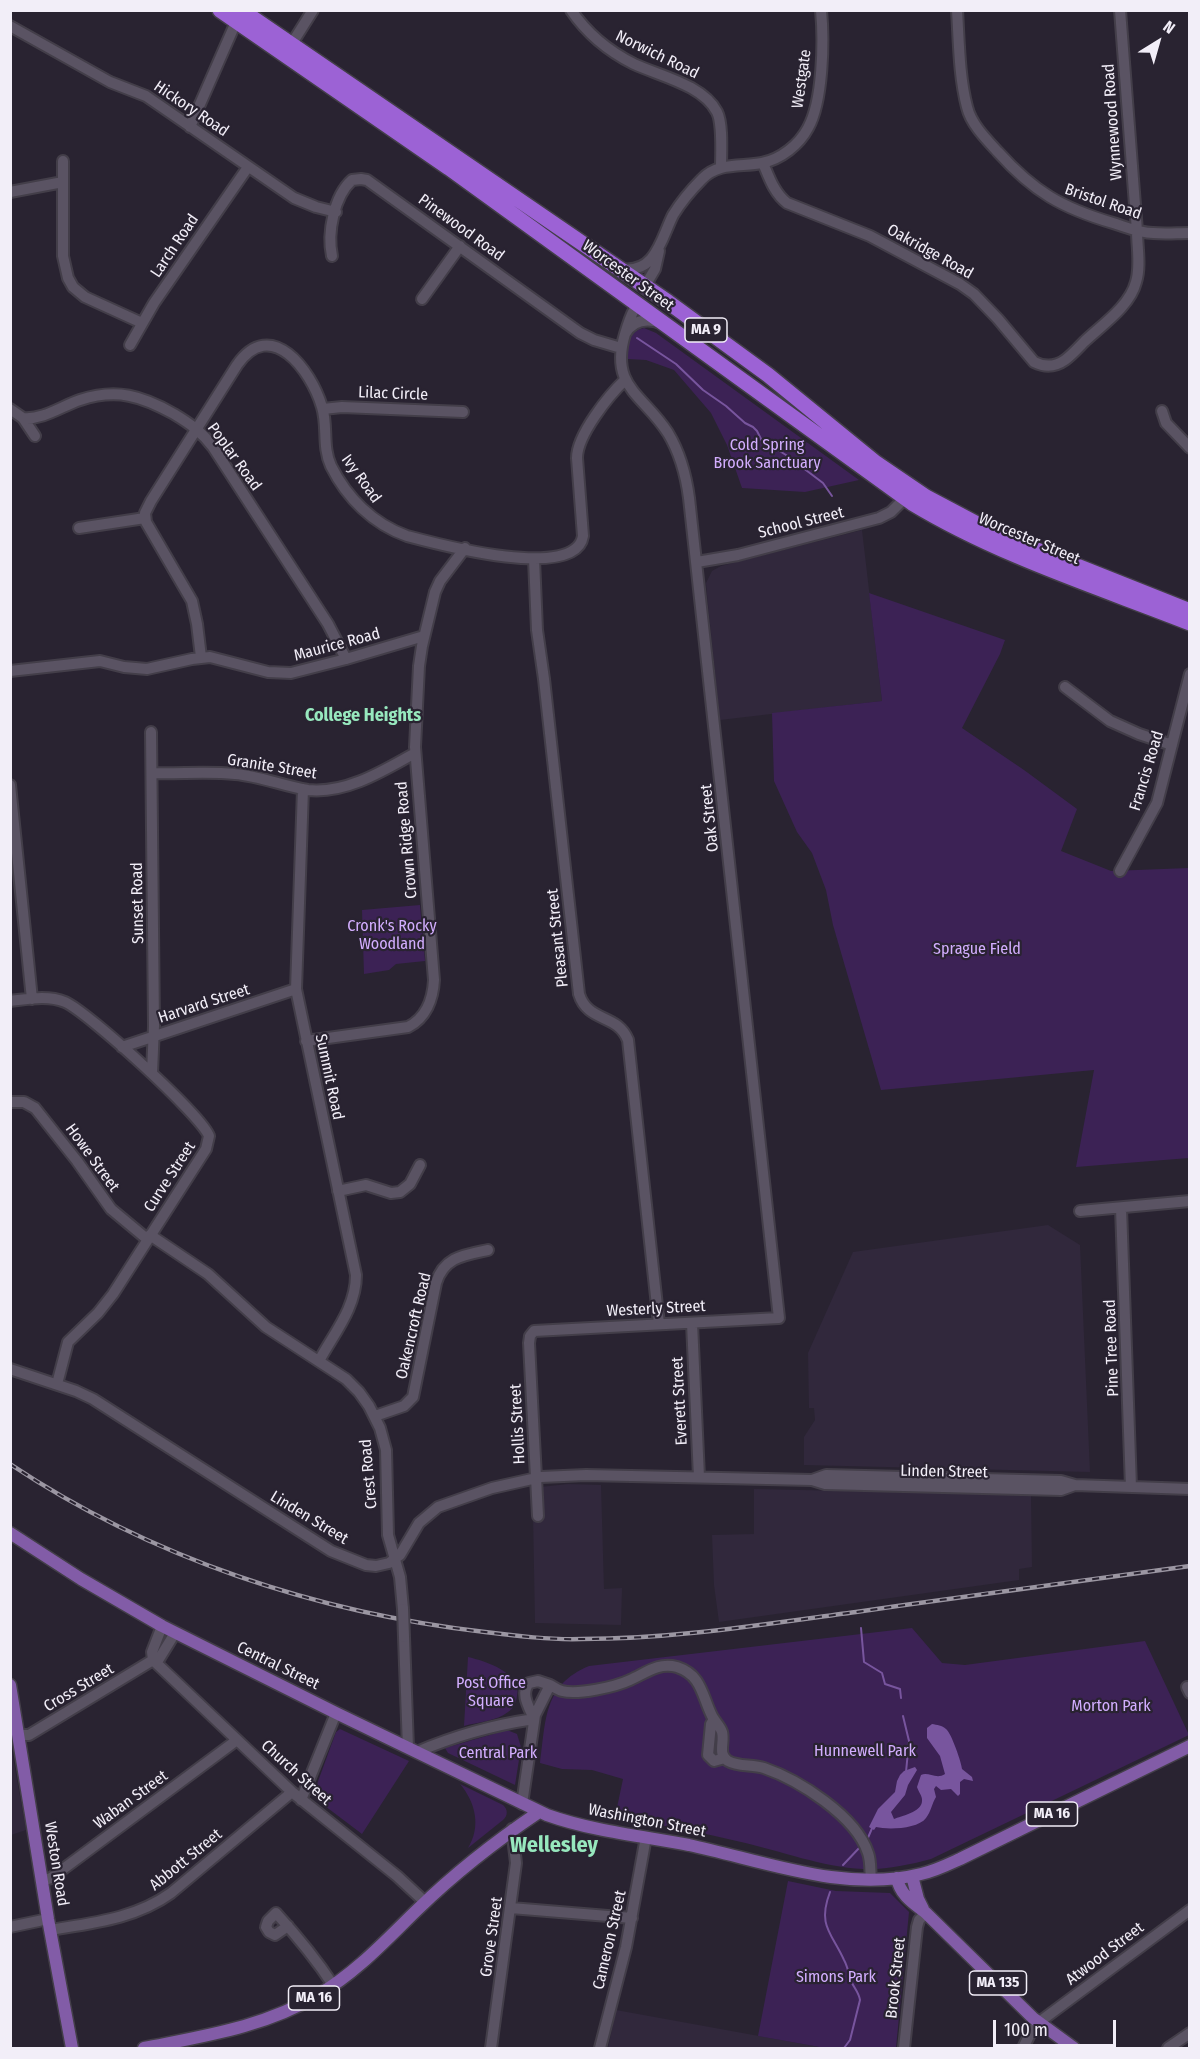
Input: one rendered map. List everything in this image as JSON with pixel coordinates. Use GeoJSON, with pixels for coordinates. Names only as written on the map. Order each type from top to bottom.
{"type":"FeatureCollection","features":[{"type":"Feature","properties":{"kind":"highway","name":"Worcester Street"},"geometry":{"type":"LineString","coordinates":[[219,10],[239,16],[291,45],[645,286],[762,370],[882,467],[939,505],[1008,539],[1190,611]]}},
{"type":"Feature","properties":{"kind":"highway","name":"Worcester Street"},"geometry":{"type":"LineString","coordinates":[[239,16],[904,498],[987,543],[1190,623]]}},
{"type":"Feature","properties":{"kind":"highway"},"geometry":{"type":"LineString","coordinates":[[599,277],[624,287],[645,286]]}},
{"type":"Feature","properties":{"kind":"highway"},"geometry":{"type":"LineString","coordinates":[[637,305],[658,303],[680,311]]}},
{"type":"Feature","properties":{"kind":"main road","name":"Central Street"},"geometry":{"type":"LineString","coordinates":[[14,1540],[175,1633],[539,1812]]}},
{"type":"Feature","properties":{"kind":"main road","name":"Weston Road"},"geometry":{"type":"LineString","coordinates":[[10,1685],[49,1925],[72,2049]]}},
{"type":"Feature","properties":{"kind":"main road","name":"Washington Street"},"geometry":{"type":"LineString","coordinates":[[539,1812],[577,1824],[822,1876],[871,1880],[897,1878],[929,1872],[960,1859],[1190,1746]]}},
{"type":"Feature","properties":{"kind":"main road","name":"MA 16"},"geometry":{"type":"LineString","coordinates":[[144,2049],[188,2044],[276,2015],[317,1996],[370,1956],[425,1902],[512,1829],[539,1812]]}},
{"type":"Feature","properties":{"kind":"main road","name":"MA 135"},"geometry":{"type":"LineString","coordinates":[[912,1876],[918,1899],[926,1913]]}},
{"type":"Feature","properties":{"kind":"main road","name":"MA 135"},"geometry":{"type":"LineString","coordinates":[[897,1878],[904,1895],[926,1913],[1039,2023],[1074,2049]]}},
{"type":"Feature","properties":{"kind":"street"},"geometry":{"type":"LineString","coordinates":[[291,45],[313,10]]}},
{"type":"Feature","properties":{"kind":"street","name":"Norwich Road"},"geometry":{"type":"LineString","coordinates":[[571,10],[593,38],[609,50],[703,95],[710,102],[718,113],[720,123],[722,167]]}},
{"type":"Feature","properties":{"kind":"street","name":"Westgate"},"geometry":{"type":"LineString","coordinates":[[616,267],[629,270],[639,268],[649,261],[684,200],[704,177],[722,167],[763,163],[785,154],[797,143],[808,128],[814,110],[823,60],[821,10]]}},
{"type":"Feature","properties":{"kind":"street","name":"Bristol Road"},"geometry":{"type":"LineString","coordinates":[[957,10],[960,62],[967,108],[983,135],[1012,168],[1036,190],[1094,218],[1137,231],[1190,233]]}},
{"type":"Feature","properties":{"kind":"street","name":"Wynnewood Road"},"geometry":{"type":"LineString","coordinates":[[1120,10],[1137,231]]}},
{"type":"Feature","properties":{"kind":"street"},"geometry":{"type":"LineString","coordinates":[[190,127],[239,16]]}},
{"type":"Feature","properties":{"kind":"street","name":"Hickory Road"},"geometry":{"type":"LineString","coordinates":[[10,26],[114,84],[142,94],[300,201],[336,212]]}},
{"type":"Feature","properties":{"kind":"street","name":"Hickory Road"},"geometry":{"type":"LineString","coordinates":[[10,32],[26,36]]}},
{"type":"Feature","properties":{"kind":"street"},"geometry":{"type":"LineString","coordinates":[[63,161],[63,256],[69,281],[81,294],[93,302],[142,323]]}},
{"type":"Feature","properties":{"kind":"street","name":"Oakridge Road"},"geometry":{"type":"LineString","coordinates":[[763,163],[781,198],[788,203],[870,236],[960,284],[974,294],[1034,362],[1042,366],[1064,362],[1129,297],[1136,282],[1137,231]]}},
{"type":"Feature","properties":{"kind":"street","name":"Larch Road"},"geometry":{"type":"LineString","coordinates":[[130,345],[142,323],[248,166]]}},
{"type":"Feature","properties":{"kind":"street","name":"Pinewood Road"},"geometry":{"type":"LineString","coordinates":[[332,256],[331,236],[341,196],[354,179],[367,180],[584,335],[621,348]]}},
{"type":"Feature","properties":{"kind":"street"},"geometry":{"type":"LineString","coordinates":[[10,192],[63,182]]}},
{"type":"Feature","properties":{"kind":"street","name":"Westgate"},"geometry":{"type":"LineString","coordinates":[[645,286],[655,270],[660,245]]}},
{"type":"Feature","properties":{"kind":"street"},"geometry":{"type":"LineString","coordinates":[[422,299],[460,246]]}},
{"type":"Feature","properties":{"kind":"street","name":"Oak Street"},"geometry":{"type":"LineString","coordinates":[[637,305],[628,319],[620,361],[626,380],[667,432],[681,461],[689,498],[779,1318]]}},
{"type":"Feature","properties":{"kind":"street"},"geometry":{"type":"LineString","coordinates":[[625,334],[641,321],[655,321],[665,325]]}},
{"type":"Feature","properties":{"kind":"street","name":"Ivy Road"},"geometry":{"type":"LineString","coordinates":[[145,518],[151,501],[242,357],[250,349],[260,345],[272,345],[279,347],[292,358],[312,386],[322,409],[329,462],[365,512],[381,524],[402,534],[465,548],[534,559],[567,555],[581,544],[583,536],[578,445],[604,404],[626,380]]}},
{"type":"Feature","properties":{"kind":"street","name":"Poplar Road"},"geometry":{"type":"LineString","coordinates":[[23,418],[36,417],[85,399],[123,394],[152,402],[197,429],[213,447],[309,594],[337,639],[346,659]]}},
{"type":"Feature","properties":{"kind":"street","name":"Lilac Circle"},"geometry":{"type":"LineString","coordinates":[[322,409],[337,407],[463,412]]}},
{"type":"Feature","properties":{"kind":"street"},"geometry":{"type":"LineString","coordinates":[[10,409],[23,418],[35,436]]}},
{"type":"Feature","properties":{"kind":"street"},"geometry":{"type":"LineString","coordinates":[[1162,411],[1166,423],[1190,448]]}},
{"type":"Feature","properties":{"kind":"street","name":"School Street"},"geometry":{"type":"LineString","coordinates":[[697,562],[738,555],[879,518],[891,512],[904,498]]}},
{"type":"Feature","properties":{"kind":"street"},"geometry":{"type":"LineString","coordinates":[[80,528],[145,518],[192,601],[201,657]]}},
{"type":"Feature","properties":{"kind":"street","name":"Crown Ridge Road"},"geometry":{"type":"LineString","coordinates":[[306,1041],[404,1028],[417,1022],[429,1004],[434,980],[415,753],[419,666],[436,588],[465,548]]}},
{"type":"Feature","properties":{"kind":"street","name":"Pleasant Street"},"geometry":{"type":"LineString","coordinates":[[534,559],[537,630],[579,994],[586,1008],[597,1016],[614,1022],[623,1030],[628,1040],[659,1324]]}},
{"type":"Feature","properties":{"kind":"street","name":"Maurice Road"},"geometry":{"type":"LineString","coordinates":[[10,671],[100,661],[124,667],[147,669],[201,657],[219,658],[263,671],[282,674],[295,673],[424,636]]}},
{"type":"Feature","properties":{"kind":"street","name":"Francis Road"},"geometry":{"type":"LineString","coordinates":[[1120,871],[1157,803],[1190,674]]}},
{"type":"Feature","properties":{"kind":"street"},"geometry":{"type":"LineString","coordinates":[[1065,687],[1110,722],[1172,745]]}},
{"type":"Feature","properties":{"kind":"street","name":"Sunset Road"},"geometry":{"type":"LineString","coordinates":[[151,732],[154,1035],[152,1073]]}},
{"type":"Feature","properties":{"kind":"street","name":"Granite Street"},"geometry":{"type":"LineString","coordinates":[[152,773],[235,774],[303,789],[325,789],[359,782],[415,753]]}},
{"type":"Feature","properties":{"kind":"street"},"geometry":{"type":"LineString","coordinates":[[10,785],[32,999]]}},
{"type":"Feature","properties":{"kind":"street","name":"Summit Road"},"geometry":{"type":"LineString","coordinates":[[303,789],[296,989],[354,1261],[355,1286],[346,1314],[319,1361]]}},
{"type":"Feature","properties":{"kind":"street","name":"Harvard Street"},"geometry":{"type":"LineString","coordinates":[[122,1047],[296,989]]}},
{"type":"Feature","properties":{"kind":"street","name":"Curve Street"},"geometry":{"type":"LineString","coordinates":[[10,1001],[52,999],[71,1005],[152,1073],[202,1125],[209,1139],[206,1149],[101,1310],[68,1342],[57,1384]]}},
{"type":"Feature","properties":{"kind":"street","name":"Howe Street"},"geometry":{"type":"LineString","coordinates":[[10,1102],[24,1102],[35,1108],[111,1209],[149,1237]]}},
{"type":"Feature","properties":{"kind":"street"},"geometry":{"type":"LineString","coordinates":[[338,1191],[366,1185],[387,1192],[400,1192],[410,1184],[420,1165]]}},
{"type":"Feature","properties":{"kind":"street"},"geometry":{"type":"LineString","coordinates":[[1080,1211],[1190,1201]]}},
{"type":"Feature","properties":{"kind":"street","name":"Pine Tree Road"},"geometry":{"type":"LineString","coordinates":[[1120,1208],[1131,1487]]}},
{"type":"Feature","properties":{"kind":"street","name":"Crest Road"},"geometry":{"type":"LineString","coordinates":[[149,1237],[208,1274],[266,1328],[355,1387],[375,1416],[386,1450],[388,1535],[401,1580],[412,1750]]}},
{"type":"Feature","properties":{"kind":"street","name":"Oakencroft Road"},"geometry":{"type":"LineString","coordinates":[[375,1416],[404,1406],[413,1397],[436,1283],[443,1268],[457,1257],[488,1250]]}},
{"type":"Feature","properties":{"kind":"street","name":"Westerly Street"},"geometry":{"type":"LineString","coordinates":[[534,1331],[779,1318]]}},
{"type":"Feature","properties":{"kind":"street","name":"Everett Street"},"geometry":{"type":"LineString","coordinates":[[692,1323],[699,1477]]}},
{"type":"Feature","properties":{"kind":"street","name":"Hollis Street"},"geometry":{"type":"LineString","coordinates":[[534,1331],[529,1343],[538,1516]]}},
{"type":"Feature","properties":{"kind":"street","name":"Linden Street"},"geometry":{"type":"LineString","coordinates":[[10,1369],[57,1384],[97,1401],[335,1554],[370,1565],[382,1565],[395,1560],[417,1526],[438,1507],[492,1488],[536,1478],[580,1475],[699,1477],[812,1480],[825,1484],[1061,1490],[1075,1485],[1190,1489]]}},
{"type":"Feature","properties":{"kind":"street"},"geometry":{"type":"LineString","coordinates":[[153,1660],[152,1652],[162,1626]]}},
{"type":"Feature","properties":{"kind":"street","name":"Cross Street"},"geometry":{"type":"LineString","coordinates":[[18,1735],[29,1735],[162,1656],[175,1633]]}},
{"type":"Feature","properties":{"kind":"street","name":"Church Street"},"geometry":{"type":"LineString","coordinates":[[153,1660],[301,1800],[389,1870],[425,1902]]}},
{"type":"Feature","properties":{"kind":"street"},"geometry":{"type":"LineString","coordinates":[[534,1719],[525,1696],[525,1687],[535,1681],[565,1691],[595,1689],[628,1681],[649,1669],[663,1666],[673,1666],[686,1671],[696,1679],[714,1719],[711,1724],[708,1755],[714,1761],[724,1758],[730,1762],[764,1768],[805,1788],[833,1808],[863,1843],[869,1856],[871,1880]]}},
{"type":"Feature","properties":{"kind":"street"},"geometry":{"type":"LineString","coordinates":[[522,1804],[534,1719],[537,1707],[550,1685]]}},
{"type":"Feature","properties":{"kind":"street"},"geometry":{"type":"LineString","coordinates":[[301,1800],[336,1713]]}},
{"type":"Feature","properties":{"kind":"street"},"geometry":{"type":"LineString","coordinates":[[412,1750],[499,1725],[534,1719]]}},
{"type":"Feature","properties":{"kind":"street","name":"Waban Street"},"geometry":{"type":"LineString","coordinates":[[42,1881],[51,1878],[237,1740]]}},
{"type":"Feature","properties":{"kind":"street","name":"Abbott Street"},"geometry":{"type":"LineString","coordinates":[[10,1927],[123,1917],[153,1905],[171,1893],[290,1790],[309,1781]]}},
{"type":"Feature","properties":{"kind":"street","name":"Grove Street"},"geometry":{"type":"LineString","coordinates":[[491,2049],[516,1859],[512,1829]]}},
{"type":"Feature","properties":{"kind":"street","name":"Cameron Street"},"geometry":{"type":"LineString","coordinates":[[600,2049],[622,1966],[646,1837]]}},
{"type":"Feature","properties":{"kind":"street"},"geometry":{"type":"LineString","coordinates":[[511,1908],[632,1918]]}},
{"type":"Feature","properties":{"kind":"street","name":"Atwood Street"},"geometry":{"type":"LineString","coordinates":[[1039,2023],[1190,1910]]}},
{"type":"Feature","properties":{"kind":"street"},"geometry":{"type":"LineString","coordinates":[[288,1926],[278,1935],[269,1932],[266,1927],[267,1922],[276,1913],[288,1926],[316,1958],[333,1984]]}},
{"type":"Feature","properties":{"kind":"street","name":"Brook Street"},"geometry":{"type":"LineString","coordinates":[[904,2049],[916,1928],[919,1920],[926,1913]]}},
{"type":"Feature","properties":{"kind":"street"},"geometry":{"type":"LineString","coordinates":[[1023,2049],[1029,2035],[1039,2023]]}},
{"type":"Feature","properties":{"kind":"street"},"geometry":{"type":"LineString","coordinates":[[1168,2049],[1190,2032]]}},
{"type":"Feature","properties":{"kind":"shaded area"},"geometry":{"type":"Polygon","coordinates":[[[862,530],[882,701],[720,720],[706,583],[712,571],[721,566],[862,530]]]}},
{"type":"Feature","properties":{"kind":"shaded area"},"geometry":{"type":"Polygon","coordinates":[[[1048,1225],[1080,1245],[1090,1472],[804,1465],[804,1437],[815,1420],[814,1408],[809,1408],[808,1353],[853,1252],[1048,1225]]]}},
{"type":"Feature","properties":{"kind":"shaded area"},"geometry":{"type":"Polygon","coordinates":[[[568,1484],[601,1485],[604,1589],[622,1588],[621,1625],[535,1623],[533,1513],[541,1513],[540,1487],[568,1484]]]}},
{"type":"Feature","properties":{"kind":"shaded area"},"geometry":{"type":"Polygon","coordinates":[[[754,1489],[1031,1495],[1032,1567],[1019,1569],[1019,1580],[719,1622],[714,1585],[712,1535],[754,1534],[754,1489]]]}},
{"type":"Feature","properties":{"kind":"shaded area"},"geometry":{"type":"Polygon","coordinates":[[[932,1724],[948,1731],[962,1769],[972,1777],[973,1781],[964,1779],[960,1782],[958,1796],[951,1789],[941,1790],[936,1786],[934,1789],[936,1797],[922,1822],[895,1828],[876,1827],[874,1830],[869,1827],[878,1809],[895,1792],[897,1781],[904,1771],[915,1767],[917,1770],[905,1795],[891,1812],[894,1819],[915,1811],[921,1805],[922,1798],[917,1787],[921,1775],[942,1776],[945,1774],[940,1756],[927,1738],[927,1728],[932,1724]]]}},
{"type":"Feature","properties":{"kind":"shaded area"},"geometry":{"type":"Polygon","coordinates":[[[10,1740],[26,1830],[11,1835],[10,1835],[10,1740]]]}},
{"type":"Feature","properties":{"kind":"shaded area"},"geometry":{"type":"Polygon","coordinates":[[[616,2010],[825,2048],[608,2048],[616,2010]]]}},
{"type":"Feature","properties":{"kind":"green space","name":"Cold Spring Brook Sanctuary"},"geometry":{"type":"Polygon","coordinates":[[[644,328],[656,333],[859,480],[805,492],[742,488],[727,445],[711,413],[674,370],[646,360],[628,359],[632,335],[644,328]]]}},
{"type":"Feature","properties":{"kind":"green space","name":"Sprague Field"},"geometry":{"type":"Polygon","coordinates":[[[869,593],[1005,640],[962,728],[1077,809],[1061,851],[1111,871],[1189,868],[1189,1158],[1076,1167],[1094,1070],[881,1090],[833,925],[826,890],[812,853],[797,832],[774,781],[772,713],[882,701],[869,593]]]}},
{"type":"Feature","properties":{"kind":"green space","name":"Cronk's Rocky Woodland"},"geometry":{"type":"Polygon","coordinates":[[[420,905],[425,961],[396,964],[389,970],[364,974],[362,910],[420,905]]]}},
{"type":"Feature","properties":{"kind":"green space","name":"Hunnewell Park"},"geometry":{"type":"Polygon","coordinates":[[[912,1628],[942,1663],[965,1665],[1145,1641],[1189,1735],[931,1859],[897,1867],[872,1869],[832,1865],[725,1838],[615,1817],[623,1779],[592,1770],[562,1769],[540,1763],[546,1719],[555,1694],[563,1683],[589,1666],[912,1628]]]}},
{"type":"Feature","properties":{"kind":"green space","name":"Post Office Square"},"geometry":{"type":"Polygon","coordinates":[[[468,1657],[493,1665],[509,1675],[517,1688],[517,1696],[513,1707],[504,1715],[464,1726],[468,1657]]]}},
{"type":"Feature","properties":{"kind":"green space"},"geometry":{"type":"Polygon","coordinates":[[[340,1729],[409,1761],[362,1834],[313,1795],[336,1732],[340,1729]]]}},
{"type":"Feature","properties":{"kind":"green space","name":"Central Park"},"geometry":{"type":"Polygon","coordinates":[[[507,1730],[517,1734],[521,1747],[515,1785],[448,1753],[445,1748],[507,1730]]]}},
{"type":"Feature","properties":{"kind":"green space"},"geometry":{"type":"Polygon","coordinates":[[[460,1784],[503,1805],[507,1810],[507,1815],[503,1820],[468,1848],[474,1832],[475,1815],[470,1799],[460,1784]]]}},
{"type":"Feature","properties":{"kind":"green space","name":"Simons Park"},"geometry":{"type":"Polygon","coordinates":[[[788,1881],[836,1891],[890,1893],[909,1912],[896,2048],[825,2048],[758,2036],[788,1881]]]}},
{"type":"Feature","properties":{"kind":"waterway"},"geometry":{"type":"LineString","coordinates":[[637,338],[676,364],[703,390],[753,427],[765,447],[773,447],[786,455],[823,483],[832,496]]}},
{"type":"Feature","properties":{"kind":"waterway"},"geometry":{"type":"LineString","coordinates":[[861,1628],[864,1662],[882,1673],[885,1684],[900,1689],[901,1698]]}},
{"type":"Feature","properties":{"kind":"waterway"},"geometry":{"type":"LineString","coordinates":[[903,1716],[909,1741],[906,1772]]}},
{"type":"Feature","properties":{"kind":"waterway"},"geometry":{"type":"LineString","coordinates":[[867,1840],[873,1826]]}},
{"type":"Feature","properties":{"kind":"waterway"},"geometry":{"type":"LineString","coordinates":[[843,1865],[861,1846]]}},
{"type":"Feature","properties":{"kind":"waterway"},"geometry":{"type":"LineString","coordinates":[[830,1892],[825,1913],[828,1929],[860,2000],[850,2040],[844,2048]]}},
{"type":"Feature","properties":{"kind":"railway"},"geometry":{"type":"LineString","coordinates":[[10,1464],[120,1527],[238,1576],[360,1611],[422,1623],[534,1637],[617,1638],[720,1630],[1190,1566]]}},
{"type":"Feature","properties":{"kind":"district","name":"College Heights"},"geometry":{"type":"Point","coordinates":[363,716]}},
{"type":"Feature","properties":{"kind":"district","name":"Wellesley"},"geometry":{"type":"Point","coordinates":[554,1846]}},
{"type":"Feature","properties":{"kind":"park label","name":"Morton Park"},"geometry":{"type":"Point","coordinates":[1111,1707]}}]}
